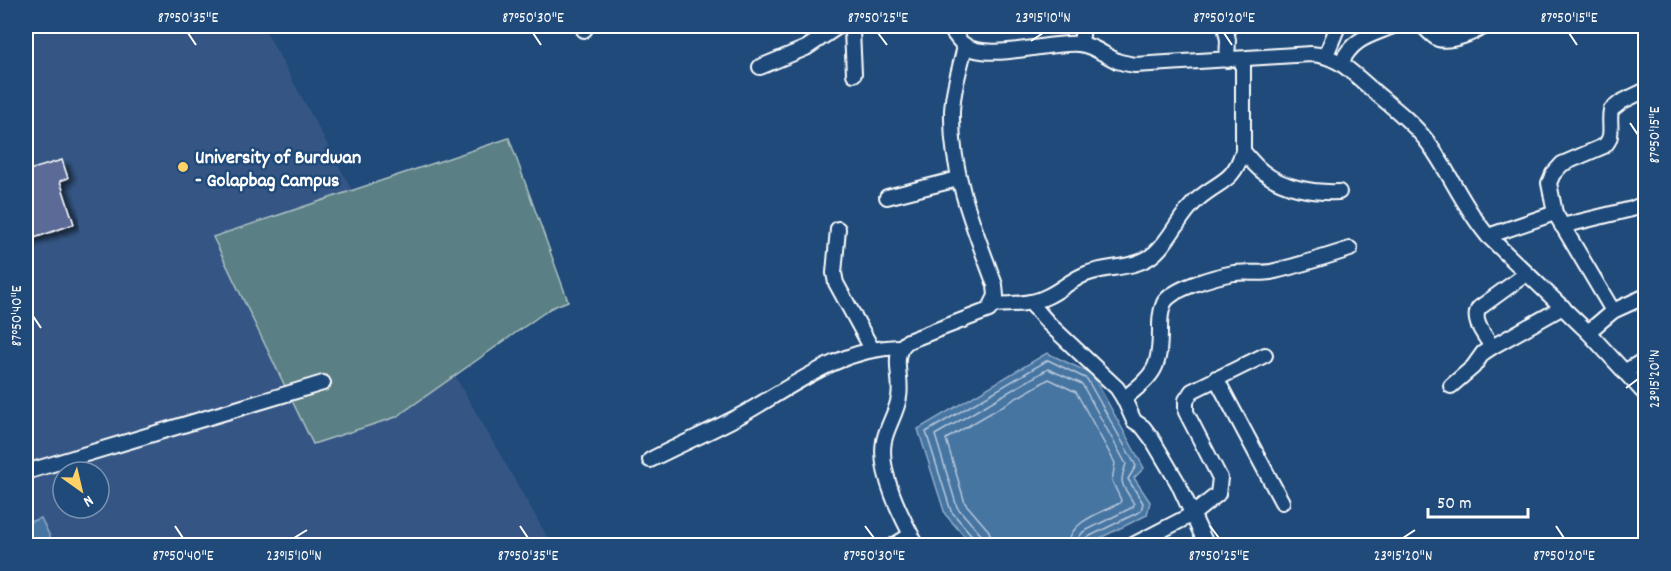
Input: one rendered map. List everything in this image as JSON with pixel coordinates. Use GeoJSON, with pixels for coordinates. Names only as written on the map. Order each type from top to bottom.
{"type":"FeatureCollection","features":[{"type":"Feature","properties":{"kind":"street"},"geometry":{"type":"LineString","coordinates":[[760,67],[806,48],[839,26]]}},
{"type":"Feature","properties":{"kind":"street"},"geometry":{"type":"LineString","coordinates":[[854,26],[852,31],[854,74]]}},
{"type":"Feature","properties":{"kind":"street"},"geometry":{"type":"LineString","coordinates":[[949,26],[965,46],[978,51],[1018,50],[1062,43],[1081,44],[1119,62],[1135,65],[1326,55],[1341,63],[1404,116],[1425,138],[1444,165],[1473,219],[1526,274],[1588,332],[1646,395]]}},
{"type":"Feature","properties":{"kind":"street"},"geometry":{"type":"LineString","coordinates":[[1081,44],[1083,26]]}},
{"type":"Feature","properties":{"kind":"street"},"geometry":{"type":"LineString","coordinates":[[1225,26],[1228,40],[1227,60]]}},
{"type":"Feature","properties":{"kind":"street"},"geometry":{"type":"LineString","coordinates":[[1326,55],[1338,26]]}},
{"type":"Feature","properties":{"kind":"street"},"geometry":{"type":"LineString","coordinates":[[1341,63],[1347,51],[1357,41],[1393,26]]}},
{"type":"Feature","properties":{"kind":"street"},"geometry":{"type":"LineString","coordinates":[[1423,26],[1439,39],[1448,39],[1475,32],[1486,26]]}},
{"type":"Feature","properties":{"kind":"street"},"geometry":{"type":"LineString","coordinates":[[893,546],[914,540],[897,507],[883,451],[885,438],[899,398],[897,355],[900,347],[908,341],[983,313],[992,305],[996,296],[995,285],[958,179],[952,119],[953,100],[965,46]]}},
{"type":"Feature","properties":{"kind":"street"},"geometry":{"type":"LineString","coordinates":[[992,305],[1030,302],[1046,298],[1083,275],[1099,270],[1131,266],[1148,259],[1157,252],[1186,210],[1231,177],[1239,165],[1243,151],[1243,59]]}},
{"type":"Feature","properties":{"kind":"street"},"geometry":{"type":"LineString","coordinates":[[1613,311],[1558,220],[1550,183],[1553,174],[1562,164],[1609,143],[1611,110],[1621,102],[1645,90]]}},
{"type":"Feature","properties":{"kind":"street"},"geometry":{"type":"LineString","coordinates":[[1243,151],[1261,171],[1277,182],[1323,193],[1339,192]]}},
{"type":"Feature","properties":{"kind":"street"},"geometry":{"type":"LineString","coordinates":[[887,197],[958,179]]}},
{"type":"Feature","properties":{"kind":"street"},"geometry":{"type":"LineString","coordinates":[[1488,236],[1558,220],[1632,209],[1646,203]]}},
{"type":"Feature","properties":{"kind":"street"},"geometry":{"type":"LineString","coordinates":[[838,229],[834,273],[836,283],[872,349]]}},
{"type":"Feature","properties":{"kind":"street"},"geometry":{"type":"LineString","coordinates":[[1124,399],[1150,377],[1157,365],[1160,351],[1160,313],[1165,301],[1177,291],[1234,273],[1262,274],[1277,271],[1350,249]]}},
{"type":"Feature","properties":{"kind":"street"},"geometry":{"type":"LineString","coordinates":[[1492,347],[1476,321],[1475,314],[1479,308],[1526,274]]}},
{"type":"Feature","properties":{"kind":"street"},"geometry":{"type":"LineString","coordinates":[[1588,332],[1613,311],[1646,296]]}},
{"type":"Feature","properties":{"kind":"street"},"geometry":{"type":"LineString","coordinates":[[1030,302],[1048,324],[1117,388],[1134,421],[1143,427],[1152,439],[1193,514],[1207,546]]}},
{"type":"Feature","properties":{"kind":"street"},"geometry":{"type":"LineString","coordinates":[[1451,386],[1473,367],[1483,353],[1563,307]]}},
{"type":"Feature","properties":{"kind":"street"},"geometry":{"type":"LineString","coordinates":[[650,460],[723,424],[831,364],[872,349],[900,347]]}},
{"type":"Feature","properties":{"kind":"street"},"geometry":{"type":"LineString","coordinates":[[1131,546],[1193,514],[1218,494],[1220,477],[1186,412],[1186,400],[1192,391],[1265,355]]}},
{"type":"Feature","properties":{"kind":"street"},"geometry":{"type":"LineString","coordinates":[[1624,372],[1646,359]]}},
{"type":"Feature","properties":{"kind":"street"},"geometry":{"type":"LineString","coordinates":[[1216,378],[1282,502]]}},
{"type":"Feature","properties":{"kind":"street"},"geometry":{"type":"LineString","coordinates":[[26,472],[323,383]]}},
{"type":"Feature","properties":{"kind":"shaded area","name":"University of Burdwan - Golapbag Campus"},"geometry":{"type":"Polygon","coordinates":[[[26,26],[263,26],[416,308],[552,545],[26,545],[26,26]]]}},
{"type":"Feature","properties":{"kind":"green space"},"geometry":{"type":"Polygon","coordinates":[[[509,138],[568,301],[551,308],[396,417],[313,444],[213,237],[509,138]]]}},
{"type":"Feature","properties":{"kind":"water"},"geometry":{"type":"Polygon","coordinates":[[[1047,353],[1092,374],[1144,468],[1134,478],[1150,502],[1147,515],[1086,545],[972,545],[945,514],[918,429],[1047,353]]]}},
{"type":"Feature","properties":{"kind":"water"},"geometry":{"type":"Polygon","coordinates":[[[41,518],[54,545],[26,545],[26,523],[41,518]]]}},
{"type":"Feature","properties":{"kind":"building"},"geometry":{"type":"Polygon","coordinates":[[[62,160],[68,178],[60,181],[74,224],[26,241],[26,171],[62,160]]]}},
{"type":"Feature","properties":{"kind":"place","name":"University of Burdwan - Golapbag Campus"},"geometry":{"type":"Point","coordinates":[183,167]}}]}
